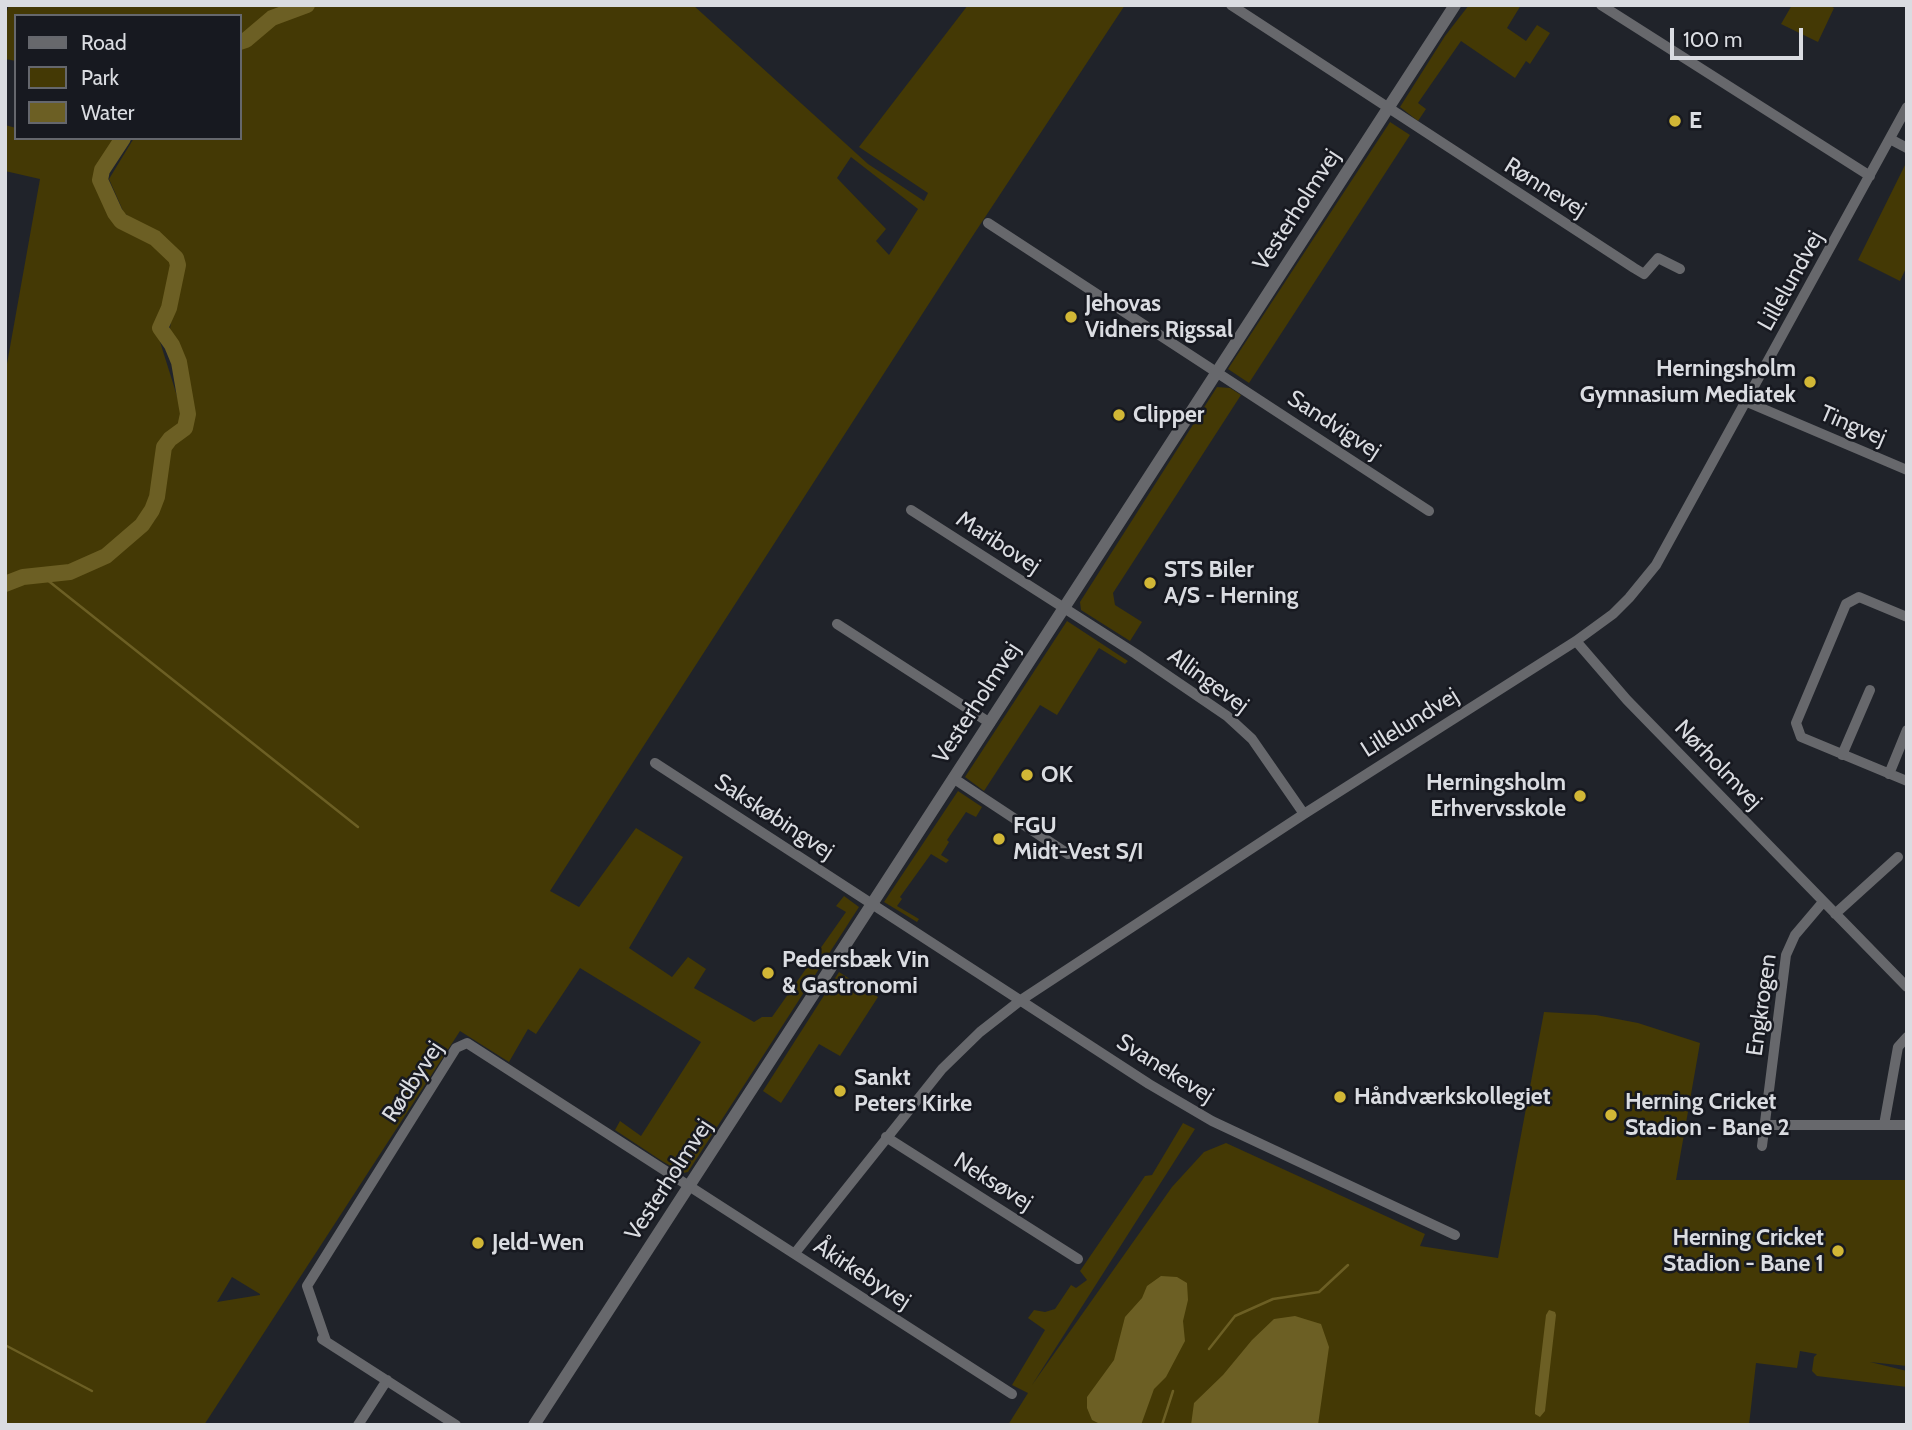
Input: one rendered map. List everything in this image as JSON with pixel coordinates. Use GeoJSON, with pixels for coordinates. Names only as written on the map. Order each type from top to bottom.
{"type":"FeatureCollection","features":[{"type":"Feature","properties":{"kind":"street"},"geometry":{"type":"LineString","coordinates":[[1231,5],[1388,108]]}},
{"type":"Feature","properties":{"kind":"street","name":"Vesterholmvej"},"geometry":{"type":"LineString","coordinates":[[534,1425],[1455,5]]}},
{"type":"Feature","properties":{"kind":"street"},"geometry":{"type":"LineString","coordinates":[[1601,5],[1870,176]]}},
{"type":"Feature","properties":{"kind":"street","name":"Lillelundvej"},"geometry":{"type":"LineString","coordinates":[[795,1254],[942,1069],[980,1032],[1021,1000],[1304,814],[1576,641],[1613,614],[1656,565],[1907,107]]}},
{"type":"Feature","properties":{"kind":"street","name":"Rønnevej"},"geometry":{"type":"LineString","coordinates":[[1388,108],[1644,274],[1658,258],[1680,270]]}},
{"type":"Feature","properties":{"kind":"street"},"geometry":{"type":"LineString","coordinates":[[1890,139],[1907,148]]}},
{"type":"Feature","properties":{"kind":"street","name":"Sandvigvej"},"geometry":{"type":"LineString","coordinates":[[988,223],[1429,510]]}},
{"type":"Feature","properties":{"kind":"street","name":"Tingvej"},"geometry":{"type":"LineString","coordinates":[[1746,402],[1907,470]]}},
{"type":"Feature","properties":{"kind":"street","name":"Maribovej"},"geometry":{"type":"LineString","coordinates":[[911,510],[1063,607]]}},
{"type":"Feature","properties":{"kind":"street"},"geometry":{"type":"LineString","coordinates":[[1907,617],[1859,597],[1846,604],[1796,723],[1801,737],[1907,782]]}},
{"type":"Feature","properties":{"kind":"street","name":"Allingevej"},"geometry":{"type":"LineString","coordinates":[[1063,607],[1227,716],[1252,739],[1304,814]]}},
{"type":"Feature","properties":{"kind":"street"},"geometry":{"type":"LineString","coordinates":[[837,624],[990,723]]}},
{"type":"Feature","properties":{"kind":"street","name":"Nørholmvej"},"geometry":{"type":"LineString","coordinates":[[1576,641],[1627,700],[1907,987]]}},
{"type":"Feature","properties":{"kind":"street"},"geometry":{"type":"LineString","coordinates":[[1842,755],[1870,690]]}},
{"type":"Feature","properties":{"kind":"street"},"geometry":{"type":"LineString","coordinates":[[1889,774],[1907,730]]}},
{"type":"Feature","properties":{"kind":"street","name":"Sakskøbingvej"},"geometry":{"type":"LineString","coordinates":[[655,762],[872,903]]}},
{"type":"Feature","properties":{"kind":"street"},"geometry":{"type":"LineString","coordinates":[[953,778],[1068,854]]}},
{"type":"Feature","properties":{"kind":"street"},"geometry":{"type":"LineString","coordinates":[[1835,914],[1898,857]]}},
{"type":"Feature","properties":{"kind":"street","name":"Engkrogen"},"geometry":{"type":"LineString","coordinates":[[1762,1146],[1786,955],[1794,935],[1823,902]]}},
{"type":"Feature","properties":{"kind":"street","name":"Svanekevej"},"geometry":{"type":"LineString","coordinates":[[872,903],[1149,1084],[1212,1121],[1455,1235]]}},
{"type":"Feature","properties":{"kind":"street"},"geometry":{"type":"LineString","coordinates":[[1884,1125],[1898,1047],[1907,1037]]}},
{"type":"Feature","properties":{"kind":"street","name":"Rødbyvej"},"geometry":{"type":"LineString","coordinates":[[387,1380],[323,1339],[307,1286],[456,1048],[467,1043],[690,1185]]}},
{"type":"Feature","properties":{"kind":"street"},"geometry":{"type":"LineString","coordinates":[[1765,1125],[1907,1125]]}},
{"type":"Feature","properties":{"kind":"street","name":"Neksøvej"},"geometry":{"type":"LineString","coordinates":[[887,1138],[1078,1259]]}},
{"type":"Feature","properties":{"kind":"street","name":"Åkirkebyvej"},"geometry":{"type":"LineString","coordinates":[[690,1185],[1012,1394]]}},
{"type":"Feature","properties":{"kind":"street"},"geometry":{"type":"LineString","coordinates":[[358,1425],[387,1380],[456,1425]]}},
{"type":"Feature","properties":{"kind":"green space"},"geometry":{"type":"Polygon","coordinates":[[[9,5],[292,5],[271,13],[242,36],[242,14],[14,14],[14,61],[5,59],[5,17],[9,5]]]}},
{"type":"Feature","properties":{"kind":"green space"},"geometry":{"type":"Polygon","coordinates":[[[320,5],[693,5],[868,164],[924,201],[928,193],[859,147],[968,5],[1125,5],[550,891],[579,907],[636,828],[683,857],[629,948],[672,977],[688,957],[706,969],[694,988],[754,1022],[762,1017],[772,1017],[846,912],[836,906],[844,896],[859,907],[688,1172],[683,1173],[662,1161],[615,1130],[620,1121],[641,1136],[701,1042],[580,968],[536,1034],[528,1029],[509,1062],[460,1031],[204,1425],[5,1425],[5,590],[28,582],[68,578],[108,563],[155,520],[171,448],[192,430],[170,328],[182,255],[124,213],[109,179],[133,140],[242,140],[242,42],[276,21],[320,5]],[[851,157],[837,178],[886,229],[876,241],[889,255],[918,209],[851,157]],[[232,1277],[217,1302],[260,1295],[232,1277]]]}},
{"type":"Feature","properties":{"kind":"green space"},"geometry":{"type":"Polygon","coordinates":[[[1469,5],[1521,5],[1507,28],[1526,41],[1537,25],[1550,33],[1530,64],[1526,61],[1515,78],[1461,41],[1418,103],[1426,109],[1418,121],[1400,107],[1445,36],[1469,5]]]}},
{"type":"Feature","properties":{"kind":"green space"},"geometry":{"type":"Polygon","coordinates":[[[1792,5],[1829,5],[1834,8],[1818,42],[1781,24],[1792,5]]]}},
{"type":"Feature","properties":{"kind":"green space"},"geometry":{"type":"Polygon","coordinates":[[[1390,122],[1410,135],[1249,383],[1228,369],[1390,122]]]}},
{"type":"Feature","properties":{"kind":"green space"},"geometry":{"type":"Polygon","coordinates":[[[5,125],[14,127],[14,140],[117,140],[99,165],[97,183],[114,221],[150,241],[172,261],[166,305],[156,329],[183,415],[179,426],[160,442],[153,496],[138,523],[105,551],[69,567],[21,574],[5,580],[5,375],[40,179],[5,171],[5,125]]]}},
{"type":"Feature","properties":{"kind":"green space"},"geometry":{"type":"Polygon","coordinates":[[[1907,161],[1907,266],[1900,281],[1858,260],[1907,161]]]}},
{"type":"Feature","properties":{"kind":"green space"},"geometry":{"type":"Polygon","coordinates":[[[1217,387],[1230,388],[1241,395],[1113,593],[1115,605],[1142,622],[1130,641],[1081,610],[1080,602],[1217,387]]]}},
{"type":"Feature","properties":{"kind":"green space"},"geometry":{"type":"Polygon","coordinates":[[[1067,621],[1128,661],[1125,664],[1099,648],[1057,715],[1040,705],[984,791],[965,777],[1067,621]]]}},
{"type":"Feature","properties":{"kind":"green space"},"geometry":{"type":"Polygon","coordinates":[[[958,791],[982,807],[976,817],[966,812],[947,840],[949,842],[941,855],[949,860],[946,863],[931,854],[900,897],[902,899],[897,906],[919,919],[917,922],[884,902],[958,791]]]}},
{"type":"Feature","properties":{"kind":"green space"},"geometry":{"type":"Polygon","coordinates":[[[839,972],[878,997],[840,1056],[819,1044],[781,1103],[763,1091],[839,972]]]}},
{"type":"Feature","properties":{"kind":"green space"},"geometry":{"type":"Polygon","coordinates":[[[1544,1012],[1596,1015],[1638,1023],[1700,1043],[1676,1180],[1907,1180],[1907,1366],[1870,1362],[1907,1371],[1907,1387],[1817,1376],[1812,1371],[1817,1354],[1800,1351],[1797,1368],[1756,1363],[1749,1425],[1008,1425],[1028,1393],[1012,1385],[1045,1330],[1028,1318],[1034,1310],[1045,1312],[1055,1309],[1071,1285],[1076,1288],[1087,1280],[1080,1271],[1145,1176],[1152,1175],[1183,1123],[1195,1129],[1032,1385],[1172,1187],[1204,1152],[1226,1143],[1425,1234],[1420,1246],[1498,1258],[1544,1012]]]}},
{"type":"Feature","properties":{"kind":"water"},"geometry":{"type":"Polygon","coordinates":[[[1161,1276],[1177,1277],[1187,1283],[1188,1300],[1183,1321],[1185,1341],[1166,1377],[1154,1389],[1141,1425],[1102,1425],[1092,1420],[1087,1408],[1087,1397],[1114,1360],[1125,1317],[1142,1298],[1147,1286],[1161,1276]]]}},
{"type":"Feature","properties":{"kind":"water"},"geometry":{"type":"Polygon","coordinates":[[[1549,1310],[1556,1315],[1545,1411],[1540,1417],[1535,1414],[1535,1409],[1546,1315],[1549,1310]]]}},
{"type":"Feature","properties":{"kind":"water"},"geometry":{"type":"Polygon","coordinates":[[[1295,1316],[1321,1324],[1329,1347],[1318,1425],[1191,1425],[1194,1403],[1223,1375],[1252,1340],[1274,1319],[1295,1316]]]}},
{"type":"Feature","properties":{"kind":"waterway"},"geometry":{"type":"LineString","coordinates":[[242,41],[272,18],[307,5]]}},
{"type":"Feature","properties":{"kind":"waterway"},"geometry":{"type":"LineString","coordinates":[[5,584],[23,577],[70,572],[106,556],[142,525],[157,497],[164,447],[185,428],[188,414],[179,362],[172,345],[160,328],[169,308],[178,265],[176,258],[155,238],[121,221],[100,180],[102,170],[122,140]]}},
{"type":"Feature","properties":{"kind":"waterway"},"geometry":{"type":"LineString","coordinates":[[41,575],[358,827]]}},
{"type":"Feature","properties":{"kind":"waterway"},"geometry":{"type":"LineString","coordinates":[[1209,1349],[1235,1316],[1273,1299],[1319,1292],[1348,1265]]}},
{"type":"Feature","properties":{"kind":"waterway"},"geometry":{"type":"LineString","coordinates":[[5,1345],[92,1391]]}},
{"type":"Feature","properties":{"kind":"waterway"},"geometry":{"type":"LineString","coordinates":[[1162,1425],[1173,1391]]}},
{"type":"Feature","properties":{"kind":"place","name":"E"},"geometry":{"type":"Point","coordinates":[1675,121]}},
{"type":"Feature","properties":{"kind":"place","name":"Jehovas Vidners Rigssal"},"geometry":{"type":"Point","coordinates":[1071,317]}},
{"type":"Feature","properties":{"kind":"place","name":"Herningsholm Gymnasium Mediatek"},"geometry":{"type":"Point","coordinates":[1810,382]}},
{"type":"Feature","properties":{"kind":"place","name":"Clipper"},"geometry":{"type":"Point","coordinates":[1119,415]}},
{"type":"Feature","properties":{"kind":"place","name":"STS Biler A/S - Herning"},"geometry":{"type":"Point","coordinates":[1150,583]}},
{"type":"Feature","properties":{"kind":"place","name":"OK"},"geometry":{"type":"Point","coordinates":[1027,775]}},
{"type":"Feature","properties":{"kind":"place","name":"Herningsholm Erhvervsskole"},"geometry":{"type":"Point","coordinates":[1580,796]}},
{"type":"Feature","properties":{"kind":"place","name":"FGU Midt-Vest S/I"},"geometry":{"type":"Point","coordinates":[999,839]}},
{"type":"Feature","properties":{"kind":"place","name":"Pedersbæk Vin & Gastronomi"},"geometry":{"type":"Point","coordinates":[768,973]}},
{"type":"Feature","properties":{"kind":"place","name":"Sankt Peters Kirke"},"geometry":{"type":"Point","coordinates":[840,1091]}},
{"type":"Feature","properties":{"kind":"place","name":"Håndværkskollegiet"},"geometry":{"type":"Point","coordinates":[1340,1097]}},
{"type":"Feature","properties":{"kind":"place","name":"Herning Cricket Stadion - Bane 2"},"geometry":{"type":"Point","coordinates":[1611,1115]}},
{"type":"Feature","properties":{"kind":"place","name":"Jeld-Wen"},"geometry":{"type":"Point","coordinates":[478,1243]}},
{"type":"Feature","properties":{"kind":"place","name":"Herning Cricket Stadion - Bane 1"},"geometry":{"type":"Point","coordinates":[1838,1251]}}]}
